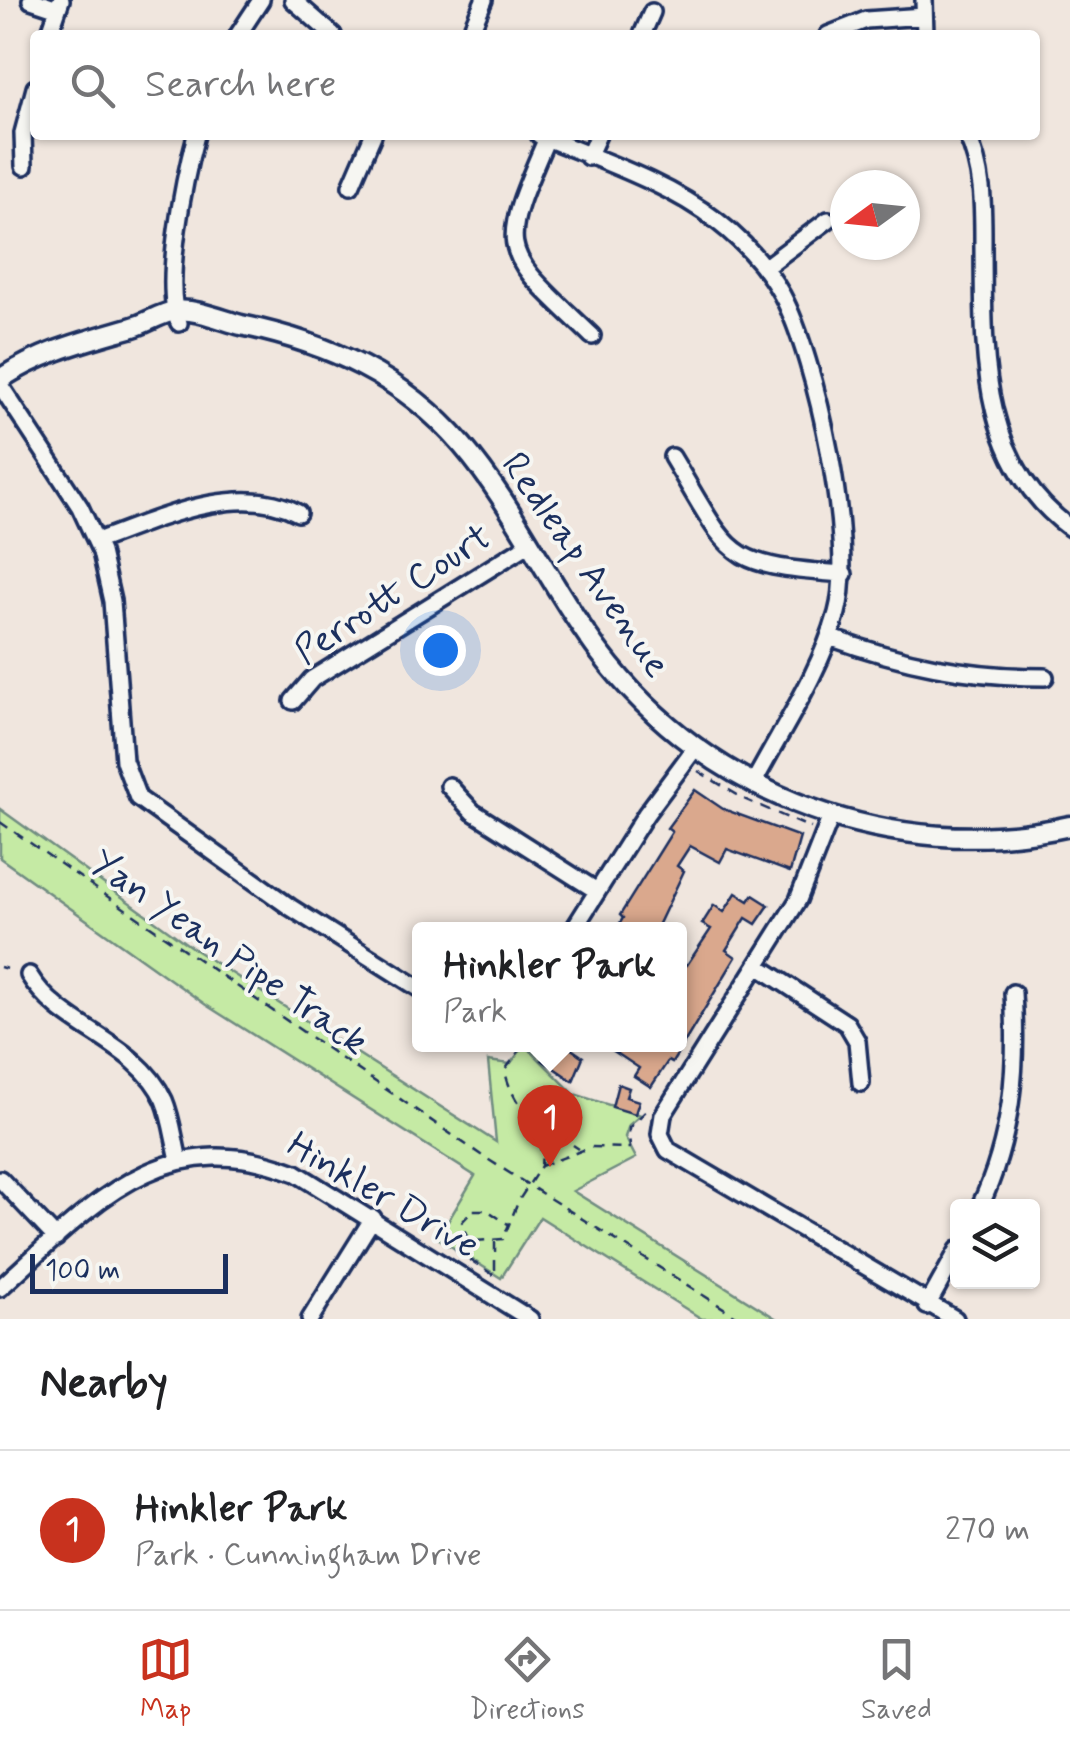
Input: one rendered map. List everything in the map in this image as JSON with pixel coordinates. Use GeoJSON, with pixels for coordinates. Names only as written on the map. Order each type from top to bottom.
{"type":"FeatureCollection","features":[{"type":"Feature","properties":{"kind":"street"},"geometry":{"type":"LineString","coordinates":[[31,0],[60,4],[51,30]]}},
{"type":"Feature","properties":{"kind":"street"},"geometry":{"type":"LineString","coordinates":[[241,30],[261,0]]}},
{"type":"Feature","properties":{"kind":"street"},"geometry":{"type":"LineString","coordinates":[[293,0],[328,30]]}},
{"type":"Feature","properties":{"kind":"street"},"geometry":{"type":"LineString","coordinates":[[471,30],[484,0]]}},
{"type":"Feature","properties":{"kind":"street"},"geometry":{"type":"LineString","coordinates":[[841,30],[866,20],[924,8]]}},
{"type":"Feature","properties":{"kind":"street"},"geometry":{"type":"LineString","coordinates":[[644,30],[652,12]]}},
{"type":"Feature","properties":{"kind":"street"},"geometry":{"type":"LineString","coordinates":[[24,166],[23,133],[30,107]]}},
{"type":"Feature","properties":{"kind":"street"},"geometry":{"type":"LineString","coordinates":[[178,315],[176,268],[183,191],[195,140]]}},
{"type":"Feature","properties":{"kind":"street"},"geometry":{"type":"LineString","coordinates":[[351,186],[371,140]]}},
{"type":"Feature","properties":{"kind":"street"},"geometry":{"type":"LineString","coordinates":[[542,140],[517,208],[513,244],[524,268],[592,336]]}},
{"type":"Feature","properties":{"kind":"street"},"geometry":{"type":"LineString","coordinates":[[550,140],[703,210],[764,268],[790,312],[806,353],[838,506],[844,574],[828,637],[753,784]]}},
{"type":"Feature","properties":{"kind":"street"},"geometry":{"type":"LineString","coordinates":[[588,157],[596,140]]}},
{"type":"Feature","properties":{"kind":"street"},"geometry":{"type":"LineString","coordinates":[[969,140],[978,163],[983,198],[983,350],[990,400],[1006,450],[1024,483],[1070,528]]}},
{"type":"Feature","properties":{"kind":"street"},"geometry":{"type":"LineString","coordinates":[[764,268],[828,220]]}},
{"type":"Feature","properties":{"kind":"street","name":"Redleap Avenue"},"geometry":{"type":"LineString","coordinates":[[0,382],[72,342],[178,315],[213,327],[238,324],[322,346],[401,388],[460,442],[612,668],[695,748],[753,784],[831,816],[896,831],[952,837],[1015,835],[1070,826]]}},
{"type":"Feature","properties":{"kind":"street"},"geometry":{"type":"LineString","coordinates":[[0,382],[96,541],[112,601],[126,771],[138,798],[290,907],[412,984]]}},
{"type":"Feature","properties":{"kind":"street"},"geometry":{"type":"LineString","coordinates":[[672,458],[722,540],[738,556],[772,568],[844,574]]}},
{"type":"Feature","properties":{"kind":"street"},"geometry":{"type":"LineString","coordinates":[[96,541],[200,505],[268,504],[298,512]]}},
{"type":"Feature","properties":{"kind":"street","name":"Perrott Court"},"geometry":{"type":"LineString","coordinates":[[293,701],[312,679],[529,544]]}},
{"type":"Feature","properties":{"kind":"street"},"geometry":{"type":"LineString","coordinates":[[828,637],[900,662],[952,673],[1045,676]]}},
{"type":"Feature","properties":{"kind":"street"},"geometry":{"type":"LineString","coordinates":[[578,922],[695,748]]}},
{"type":"Feature","properties":{"kind":"street"},"geometry":{"type":"LineString","coordinates":[[449,786],[473,812],[597,892]]}},
{"type":"Feature","properties":{"kind":"street"},"geometry":{"type":"LineString","coordinates":[[831,816],[798,900],[663,1114],[662,1142],[668,1150],[927,1306],[956,1319]]}},
{"type":"Feature","properties":{"kind":"street"},"geometry":{"type":"LineString","coordinates":[[758,966],[847,1024],[857,1041],[861,1083]]}},
{"type":"Feature","properties":{"kind":"street"},"geometry":{"type":"LineString","coordinates":[[30,975],[50,1002],[148,1075],[164,1100],[179,1160]]}},
{"type":"Feature","properties":{"kind":"street"},"geometry":{"type":"LineString","coordinates":[[982,1199],[1010,1109],[1015,1052],[1013,993]]}},
{"type":"Feature","properties":{"kind":"street","name":"Hinkler Drive"},"geometry":{"type":"LineString","coordinates":[[0,1288],[115,1187],[179,1160],[220,1156],[278,1166],[373,1218],[530,1319]]}},
{"type":"Feature","properties":{"kind":"street"},"geometry":{"type":"LineString","coordinates":[[0,1179],[56,1238]]}},
{"type":"Feature","properties":{"kind":"street"},"geometry":{"type":"LineString","coordinates":[[310,1319],[373,1218]]}},
{"type":"Feature","properties":{"kind":"street"},"geometry":{"type":"LineString","coordinates":[[927,1306],[950,1264]]}},
{"type":"Feature","properties":{"kind":"path"},"geometry":{"type":"LineString","coordinates":[[697,770],[744,799],[811,828],[806,842]]}},
{"type":"Feature","properties":{"kind":"path","name":"Yan Yean Pipe Track"},"geometry":{"type":"LineString","coordinates":[[0,822],[527,1186],[741,1319]]}},
{"type":"Feature","properties":{"kind":"path"},"geometry":{"type":"LineString","coordinates":[[0,967],[7,970]]}},
{"type":"Feature","properties":{"kind":"path"},"geometry":{"type":"LineString","coordinates":[[518,1052],[505,1070],[512,1097],[526,1114],[580,1150]]}},
{"type":"Feature","properties":{"kind":"path"},"geometry":{"type":"LineString","coordinates":[[495,1242],[495,1276],[444,1243],[495,1242],[506,1236],[527,1186],[541,1166],[580,1150],[630,1148],[629,1128],[655,1100]]}},
{"type":"Feature","properties":{"kind":"path"},"geometry":{"type":"LineString","coordinates":[[526,1114],[541,1153],[541,1166]]}},
{"type":"Feature","properties":{"kind":"path"},"geometry":{"type":"LineString","coordinates":[[470,1241],[462,1222],[473,1210],[487,1210],[508,1224]]}},
{"type":"Feature","properties":{"kind":"green space"},"geometry":{"type":"Polygon","coordinates":[[[0,809],[194,949],[496,1142],[488,1061],[510,1064],[519,1052],[532,1052],[574,1094],[641,1115],[629,1125],[625,1137],[636,1158],[573,1191],[777,1319],[702,1319],[540,1217],[501,1278],[438,1238],[475,1176],[206,1005],[0,858],[0,809]]]}},
{"type":"Feature","properties":{"kind":"building"},"geometry":{"type":"Polygon","coordinates":[[[695,790],[723,809],[800,837],[790,872],[727,849],[720,862],[690,846],[677,866],[684,871],[660,922],[621,922],[620,915],[672,832],[667,828],[695,790]]]}},
{"type":"Feature","properties":{"kind":"building"},"geometry":{"type":"Polygon","coordinates":[[[736,893],[749,901],[753,895],[769,905],[756,924],[746,918],[726,950],[736,957],[687,1038],[687,965],[711,929],[702,924],[714,905],[724,912],[736,893]]]}},
{"type":"Feature","properties":{"kind":"building"},"geometry":{"type":"Polygon","coordinates":[[[548,1052],[576,1052],[583,1057],[573,1081],[542,1060],[548,1052]]]}},
{"type":"Feature","properties":{"kind":"building"},"geometry":{"type":"Polygon","coordinates":[[[615,1052],[679,1052],[651,1087],[634,1076],[639,1068],[615,1052]]]}},
{"type":"Feature","properties":{"kind":"building"},"geometry":{"type":"Polygon","coordinates":[[[618,1084],[629,1088],[626,1097],[639,1101],[635,1114],[612,1107],[618,1084]]]}},
{"type":"Feature","properties":{"kind":"place","name":"Hinkler Park"},"geometry":{"type":"Point","coordinates":[550,1167]}}]}
